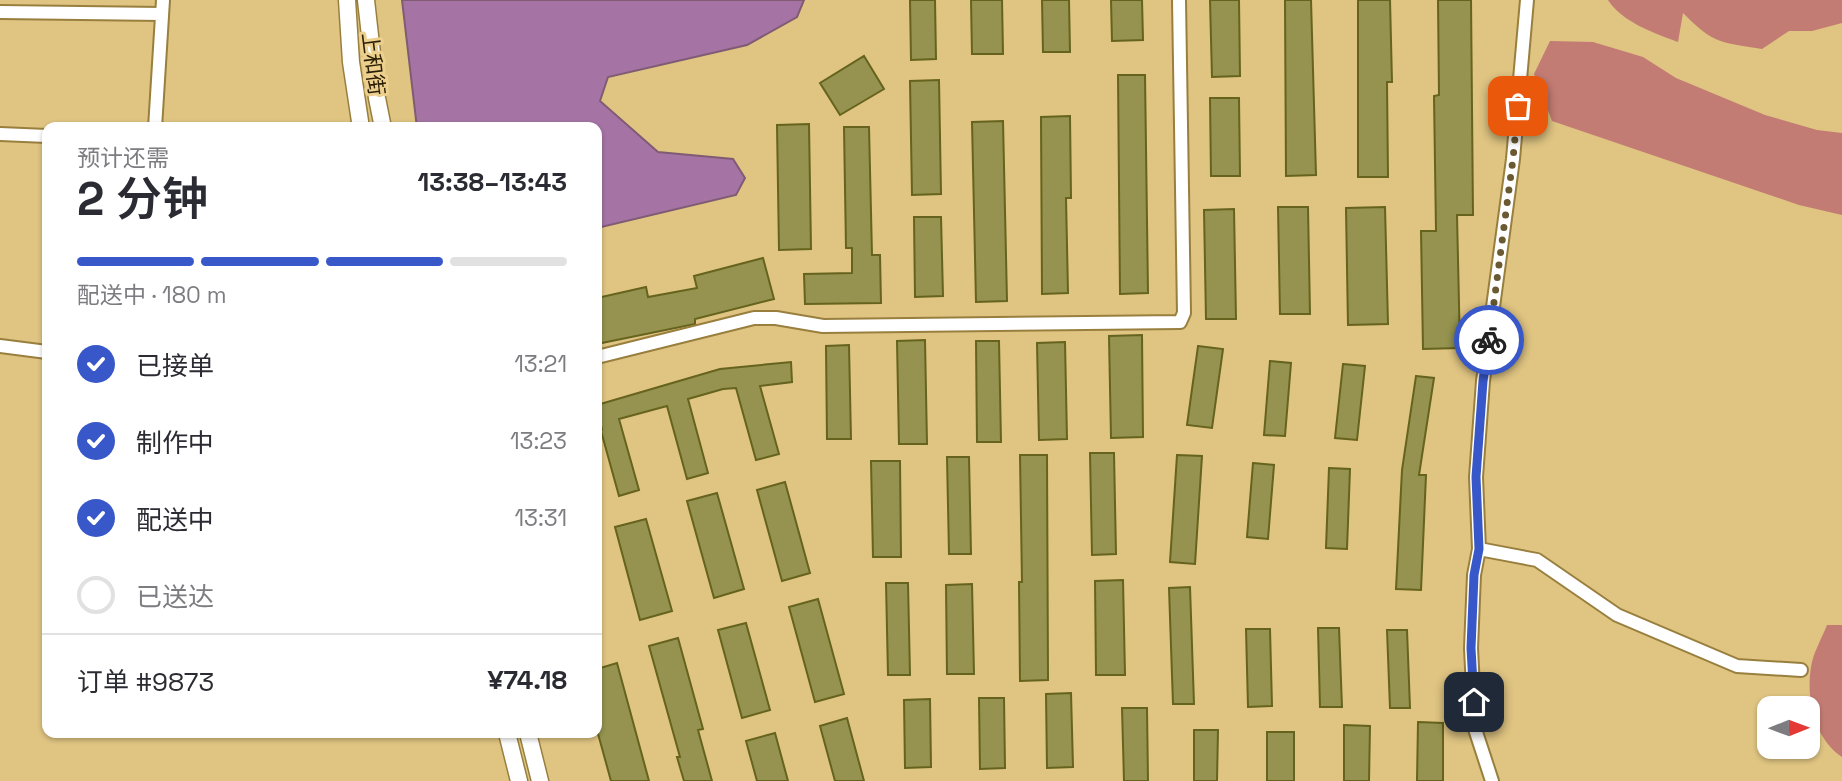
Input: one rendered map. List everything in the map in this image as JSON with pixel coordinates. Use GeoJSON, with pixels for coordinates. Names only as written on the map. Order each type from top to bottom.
{"type":"FeatureCollection","features":[{"type":"Feature","properties":{"kind":"street"},"geometry":{"type":"LineString","coordinates":[[155,122],[163,0]]}},
{"type":"Feature","properties":{"kind":"street","name":"上和街"},"geometry":{"type":"LineString","coordinates":[[347,0],[351,62],[359,122]]}},
{"type":"Feature","properties":{"kind":"street","name":"上和街"},"geometry":{"type":"LineString","coordinates":[[366,0],[382,122]]}},
{"type":"Feature","properties":{"kind":"street"},"geometry":{"type":"LineString","coordinates":[[602,356],[754,318],[776,317],[823,326],[1180,322],[1184,313],[1180,0]]}},
{"type":"Feature","properties":{"kind":"street"},"geometry":{"type":"LineString","coordinates":[[1492,781],[1475,729],[1471,648],[1474,575],[1479,549],[1476,477],[1483,381],[1513,159],[1527,0]]}},
{"type":"Feature","properties":{"kind":"street"},"geometry":{"type":"LineString","coordinates":[[0,12],[162,14]]}},
{"type":"Feature","properties":{"kind":"street"},"geometry":{"type":"LineString","coordinates":[[0,134],[42,135]]}},
{"type":"Feature","properties":{"kind":"street"},"geometry":{"type":"LineString","coordinates":[[0,346],[42,351]]}},
{"type":"Feature","properties":{"kind":"street"},"geometry":{"type":"LineString","coordinates":[[1479,549],[1537,560],[1617,615],[1737,666],[1801,670]]}},
{"type":"Feature","properties":{"kind":"street"},"geometry":{"type":"LineString","coordinates":[[508,738],[519,781]]}},
{"type":"Feature","properties":{"kind":"street"},"geometry":{"type":"LineString","coordinates":[[529,738],[540,781]]}},
{"type":"Feature","properties":{"kind":"shaded area"},"geometry":{"type":"Polygon","coordinates":[[[402,0],[804,0],[797,17],[747,45],[608,77],[600,101],[658,152],[733,159],[745,178],[736,195],[602,227],[602,122],[416,122],[402,0]]]}},
{"type":"Feature","properties":{"kind":"shaded area"},"geometry":{"type":"Polygon","coordinates":[[[1608,0],[1842,0],[1842,23],[1812,31],[1789,31],[1762,49],[1718,40],[1702,31],[1683,13],[1678,42],[1630,21],[1608,0]]]}},
{"type":"Feature","properties":{"kind":"shaded area"},"geometry":{"type":"Polygon","coordinates":[[[1550,41],[1593,42],[1643,57],[1676,78],[1765,115],[1817,130],[1842,133],[1842,215],[1799,205],[1552,121],[1534,74],[1550,41]]]}},
{"type":"Feature","properties":{"kind":"shaded area"},"geometry":{"type":"Polygon","coordinates":[[[1827,625],[1842,625],[1842,757],[1832,749],[1820,731],[1820,696],[1810,696],[1811,667],[1827,625]]]}},
{"type":"Feature","properties":{"kind":"building"},"geometry":{"type":"Polygon","coordinates":[[[910,0],[935,0],[936,59],[911,60],[910,0]]]}},
{"type":"Feature","properties":{"kind":"building"},"geometry":{"type":"Polygon","coordinates":[[[971,0],[1002,0],[1003,54],[972,54],[971,0]]]}},
{"type":"Feature","properties":{"kind":"building"},"geometry":{"type":"Polygon","coordinates":[[[1042,0],[1069,0],[1070,52],[1043,52],[1042,0]]]}},
{"type":"Feature","properties":{"kind":"building"},"geometry":{"type":"Polygon","coordinates":[[[1111,0],[1142,0],[1143,40],[1112,41],[1111,0]]]}},
{"type":"Feature","properties":{"kind":"building"},"geometry":{"type":"Polygon","coordinates":[[[1210,0],[1239,0],[1240,76],[1212,77],[1210,0]]]}},
{"type":"Feature","properties":{"kind":"building"},"geometry":{"type":"Polygon","coordinates":[[[1285,0],[1311,0],[1316,175],[1286,176],[1285,0]]]}},
{"type":"Feature","properties":{"kind":"building"},"geometry":{"type":"Polygon","coordinates":[[[1358,0],[1390,0],[1392,82],[1387,82],[1388,177],[1358,177],[1358,0]]]}},
{"type":"Feature","properties":{"kind":"building"},"geometry":{"type":"Polygon","coordinates":[[[1438,0],[1471,0],[1473,215],[1457,215],[1460,348],[1423,349],[1421,231],[1436,231],[1434,96],[1439,95],[1438,0]]]}},
{"type":"Feature","properties":{"kind":"building"},"geometry":{"type":"Polygon","coordinates":[[[864,56],[884,89],[840,115],[820,83],[864,56]]]}},
{"type":"Feature","properties":{"kind":"building"},"geometry":{"type":"Polygon","coordinates":[[[1118,75],[1145,75],[1148,293],[1120,294],[1118,75]]]}},
{"type":"Feature","properties":{"kind":"building"},"geometry":{"type":"Polygon","coordinates":[[[939,80],[941,194],[912,195],[910,81],[939,80]]]}},
{"type":"Feature","properties":{"kind":"building"},"geometry":{"type":"Polygon","coordinates":[[[1210,98],[1239,98],[1240,176],[1211,176],[1210,98]]]}},
{"type":"Feature","properties":{"kind":"building"},"geometry":{"type":"Polygon","coordinates":[[[1070,116],[1071,198],[1066,198],[1068,293],[1042,294],[1041,117],[1070,116]]]}},
{"type":"Feature","properties":{"kind":"building"},"geometry":{"type":"Polygon","coordinates":[[[1003,121],[1007,301],[976,302],[972,122],[1003,121]]]}},
{"type":"Feature","properties":{"kind":"building"},"geometry":{"type":"Polygon","coordinates":[[[809,124],[811,249],[779,250],[777,125],[809,124]]]}},
{"type":"Feature","properties":{"kind":"building"},"geometry":{"type":"Polygon","coordinates":[[[844,127],[869,127],[872,255],[880,255],[881,303],[805,304],[804,274],[852,273],[852,248],[846,248],[844,127]]]}},
{"type":"Feature","properties":{"kind":"building"},"geometry":{"type":"Polygon","coordinates":[[[1278,207],[1308,207],[1310,314],[1280,314],[1278,207]]]}},
{"type":"Feature","properties":{"kind":"building"},"geometry":{"type":"Polygon","coordinates":[[[1385,207],[1388,324],[1348,325],[1346,208],[1385,207]]]}},
{"type":"Feature","properties":{"kind":"building"},"geometry":{"type":"Polygon","coordinates":[[[1234,209],[1236,319],[1206,319],[1204,210],[1234,209]]]}},
{"type":"Feature","properties":{"kind":"building"},"geometry":{"type":"Polygon","coordinates":[[[914,217],[941,217],[943,296],[915,297],[914,217]]]}},
{"type":"Feature","properties":{"kind":"building"},"geometry":{"type":"Polygon","coordinates":[[[763,258],[774,299],[695,319],[695,324],[602,343],[602,297],[646,287],[648,297],[697,288],[694,276],[763,258]]]}},
{"type":"Feature","properties":{"kind":"building"},"geometry":{"type":"Polygon","coordinates":[[[1142,335],[1143,437],[1111,438],[1109,336],[1142,335]]]}},
{"type":"Feature","properties":{"kind":"building"},"geometry":{"type":"Polygon","coordinates":[[[925,340],[927,444],[899,444],[897,341],[925,340]]]}},
{"type":"Feature","properties":{"kind":"building"},"geometry":{"type":"Polygon","coordinates":[[[976,341],[999,341],[1001,442],[977,442],[976,341]]]}},
{"type":"Feature","properties":{"kind":"building"},"geometry":{"type":"Polygon","coordinates":[[[1065,342],[1067,439],[1039,440],[1037,343],[1065,342]]]}},
{"type":"Feature","properties":{"kind":"building"},"geometry":{"type":"Polygon","coordinates":[[[849,345],[851,439],[827,439],[826,346],[849,345]]]}},
{"type":"Feature","properties":{"kind":"building"},"geometry":{"type":"Polygon","coordinates":[[[1198,346],[1223,349],[1212,428],[1187,425],[1198,346]]]}},
{"type":"Feature","properties":{"kind":"building"},"geometry":{"type":"Polygon","coordinates":[[[1270,361],[1291,363],[1285,436],[1264,435],[1270,361]]]}},
{"type":"Feature","properties":{"kind":"building"},"geometry":{"type":"Polygon","coordinates":[[[791,362],[792,382],[760,386],[779,454],[756,460],[736,388],[723,389],[688,399],[708,473],[687,479],[667,406],[619,419],[639,490],[619,496],[602,435],[602,404],[720,369],[791,362]]]}},
{"type":"Feature","properties":{"kind":"building"},"geometry":{"type":"Polygon","coordinates":[[[1343,364],[1365,366],[1357,440],[1335,438],[1343,364]]]}},
{"type":"Feature","properties":{"kind":"building"},"geometry":{"type":"Polygon","coordinates":[[[1416,376],[1434,378],[1419,475],[1426,475],[1421,590],[1396,589],[1402,470],[1416,376]]]}},
{"type":"Feature","properties":{"kind":"building"},"geometry":{"type":"Polygon","coordinates":[[[1090,453],[1114,453],[1116,554],[1092,555],[1090,453]]]}},
{"type":"Feature","properties":{"kind":"building"},"geometry":{"type":"Polygon","coordinates":[[[1020,455],[1047,455],[1048,680],[1020,681],[1020,455]]]}},
{"type":"Feature","properties":{"kind":"building"},"geometry":{"type":"Polygon","coordinates":[[[1177,455],[1202,456],[1195,564],[1170,562],[1177,455]]]}},
{"type":"Feature","properties":{"kind":"building"},"geometry":{"type":"Polygon","coordinates":[[[947,457],[969,457],[971,554],[949,554],[947,457]]]}},
{"type":"Feature","properties":{"kind":"building"},"geometry":{"type":"Polygon","coordinates":[[[871,461],[900,461],[901,557],[873,557],[871,461]]]}},
{"type":"Feature","properties":{"kind":"building"},"geometry":{"type":"Polygon","coordinates":[[[1253,463],[1274,465],[1268,539],[1247,537],[1253,463]]]}},
{"type":"Feature","properties":{"kind":"building"},"geometry":{"type":"Polygon","coordinates":[[[1329,468],[1350,469],[1347,549],[1326,548],[1329,468]]]}},
{"type":"Feature","properties":{"kind":"building"},"geometry":{"type":"Polygon","coordinates":[[[785,482],[810,573],[782,581],[757,490],[785,482]]]}},
{"type":"Feature","properties":{"kind":"building"},"geometry":{"type":"Polygon","coordinates":[[[717,493],[744,589],[714,598],[687,501],[717,493]]]}},
{"type":"Feature","properties":{"kind":"building"},"geometry":{"type":"Polygon","coordinates":[[[646,519],[672,611],[640,620],[615,527],[646,519]]]}},
{"type":"Feature","properties":{"kind":"building"},"geometry":{"type":"Polygon","coordinates":[[[1123,580],[1125,675],[1096,675],[1095,581],[1123,580]]]}},
{"type":"Feature","properties":{"kind":"building"},"geometry":{"type":"Polygon","coordinates":[[[886,583],[908,583],[910,675],[888,675],[886,583]]]}},
{"type":"Feature","properties":{"kind":"building"},"geometry":{"type":"Polygon","coordinates":[[[972,584],[974,674],[947,674],[946,585],[972,584]]]}},
{"type":"Feature","properties":{"kind":"building"},"geometry":{"type":"Polygon","coordinates":[[[1190,587],[1194,704],[1173,704],[1169,588],[1190,587]]]}},
{"type":"Feature","properties":{"kind":"building"},"geometry":{"type":"Polygon","coordinates":[[[818,599],[844,694],[815,702],[789,607],[818,599]]]}},
{"type":"Feature","properties":{"kind":"building"},"geometry":{"type":"Polygon","coordinates":[[[746,623],[770,710],[742,718],[718,630],[746,623]]]}},
{"type":"Feature","properties":{"kind":"building"},"geometry":{"type":"Polygon","coordinates":[[[1318,628],[1339,628],[1342,707],[1320,707],[1318,628]]]}},
{"type":"Feature","properties":{"kind":"building"},"geometry":{"type":"Polygon","coordinates":[[[1246,629],[1270,629],[1272,706],[1248,707],[1246,629]]]}},
{"type":"Feature","properties":{"kind":"building"},"geometry":{"type":"Polygon","coordinates":[[[1387,630],[1407,630],[1410,708],[1390,708],[1387,630]]]}},
{"type":"Feature","properties":{"kind":"building"},"geometry":{"type":"Polygon","coordinates":[[[678,638],[703,729],[698,730],[712,781],[684,781],[677,757],[680,757],[649,646],[678,638]]]}},
{"type":"Feature","properties":{"kind":"building"},"geometry":{"type":"Polygon","coordinates":[[[617,663],[649,781],[611,781],[599,738],[602,738],[602,668],[617,663]]]}},
{"type":"Feature","properties":{"kind":"building"},"geometry":{"type":"Polygon","coordinates":[[[1071,693],[1073,767],[1047,768],[1046,694],[1071,693]]]}},
{"type":"Feature","properties":{"kind":"building"},"geometry":{"type":"Polygon","coordinates":[[[979,698],[1004,698],[1005,768],[980,769],[979,698]]]}},
{"type":"Feature","properties":{"kind":"building"},"geometry":{"type":"Polygon","coordinates":[[[930,699],[931,767],[905,768],[904,700],[930,699]]]}},
{"type":"Feature","properties":{"kind":"building"},"geometry":{"type":"Polygon","coordinates":[[[1122,708],[1147,708],[1148,781],[1124,781],[1122,708]]]}},
{"type":"Feature","properties":{"kind":"building"},"geometry":{"type":"Polygon","coordinates":[[[847,718],[864,781],[835,781],[820,726],[847,718]]]}},
{"type":"Feature","properties":{"kind":"building"},"geometry":{"type":"Polygon","coordinates":[[[1418,722],[1443,723],[1443,781],[1417,781],[1418,722]]]}},
{"type":"Feature","properties":{"kind":"building"},"geometry":{"type":"Polygon","coordinates":[[[1344,725],[1370,726],[1369,781],[1344,781],[1344,725]]]}},
{"type":"Feature","properties":{"kind":"building"},"geometry":{"type":"Polygon","coordinates":[[[1194,730],[1218,730],[1217,781],[1194,781],[1194,730]]]}},
{"type":"Feature","properties":{"kind":"building"},"geometry":{"type":"Polygon","coordinates":[[[1267,732],[1294,732],[1294,781],[1267,781],[1267,732]]]}},
{"type":"Feature","properties":{"kind":"building"},"geometry":{"type":"Polygon","coordinates":[[[775,733],[788,781],[757,781],[746,741],[775,733]]]}},
{"type":"Feature","properties":{"kind":"way so far"},"geometry":{"type":"LineString","coordinates":[[1489,340],[1518,106]]}},
{"type":"Feature","properties":{"kind":"route"},"geometry":{"type":"LineString","coordinates":[[1474,702],[1471,648],[1474,575],[1479,549],[1476,477],[1483,381],[1489,340]]}}]}
